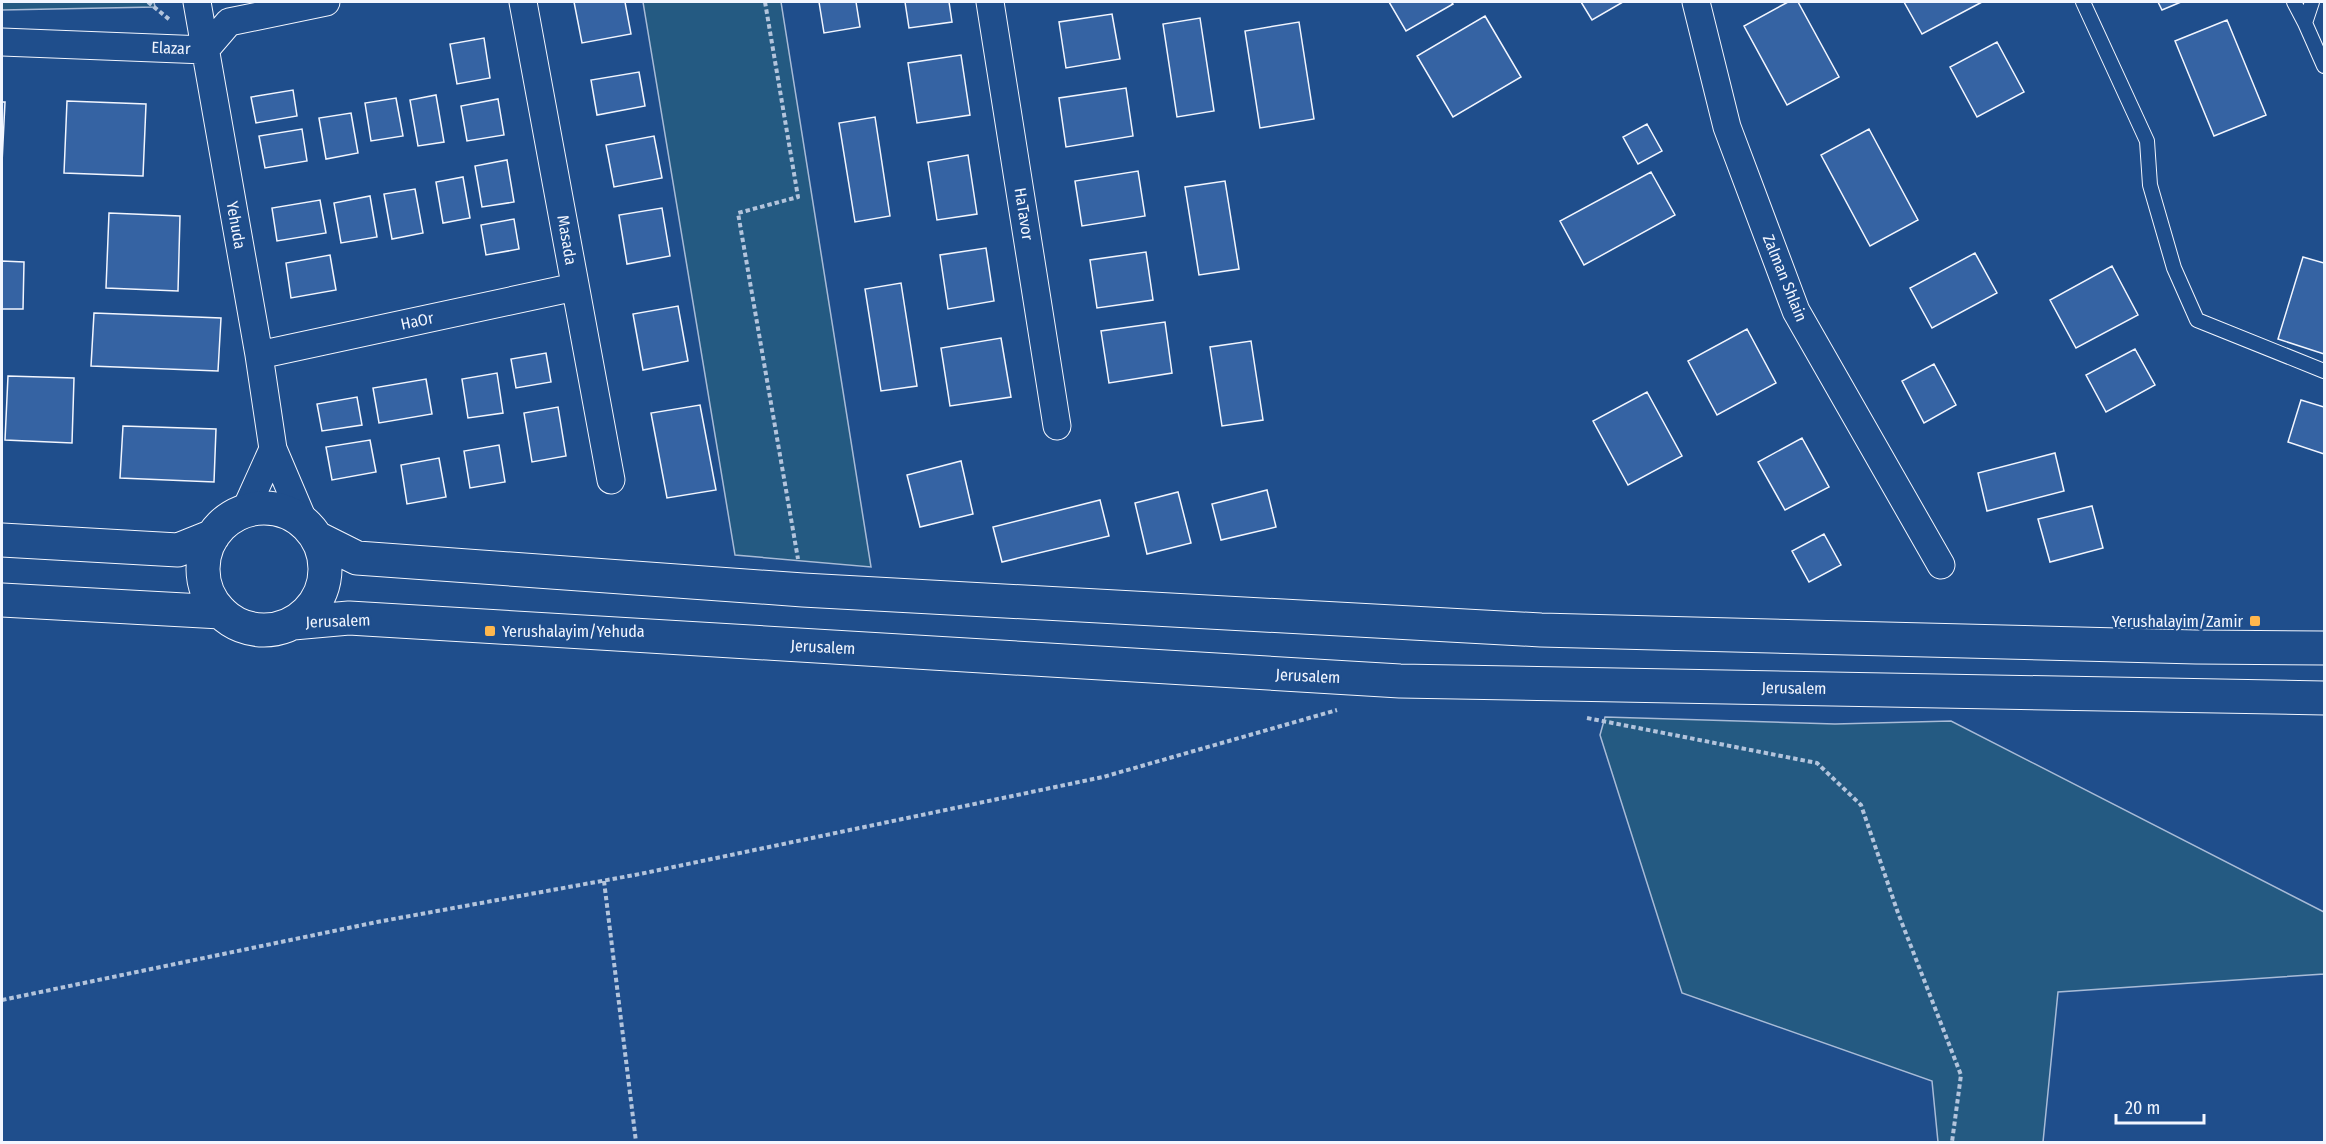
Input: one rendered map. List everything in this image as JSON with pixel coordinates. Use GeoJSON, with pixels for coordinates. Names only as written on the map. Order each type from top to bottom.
{"type":"FeatureCollection","features":[{"type":"Feature","properties":{"kind":"street","name":"Yehuda"},"geometry":{"type":"LineString","coordinates":[[197,2],[259,355],[273,449],[310,530]]}},
{"type":"Feature","properties":{"kind":"street","name":"Elazar"},"geometry":{"type":"LineString","coordinates":[[2,42],[205,50],[230,22],[326,2]]}},
{"type":"Feature","properties":{"kind":"street","name":"Masada"},"geometry":{"type":"LineString","coordinates":[[523,2],[611,480]]}},
{"type":"Feature","properties":{"kind":"street","name":"HaTavor"},"geometry":{"type":"LineString","coordinates":[[990,2],[1057,426]]}},
{"type":"Feature","properties":{"kind":"street","name":"Zalman Shlain"},"geometry":{"type":"LineString","coordinates":[[1696,2],[1727,127],[1796,311],[1941,565]]}},
{"type":"Feature","properties":{"kind":"street","name":"HaOr"},"geometry":{"type":"LineString","coordinates":[[259,355],[575,287]]}},
{"type":"Feature","properties":{"kind":"street"},"geometry":{"type":"LineString","coordinates":[[245,511],[273,449]]}},
{"type":"Feature","properties":{"kind":"street"},"geometry":{"type":"LineString","coordinates":[[310,530],[324,556],[325,575],[320,594],[309,611],[293,623],[275,629],[255,630],[236,623],[220,612],[209,596],[204,576],[205,555],[213,536],[226,521],[245,511],[265,508],[286,512],[310,530],[357,558],[803,590],[1541,630],[2196,647],[2325,648]]}},
{"type":"Feature","properties":{"kind":"street"},"geometry":{"type":"LineString","coordinates":[[2,540],[178,550],[213,536]]}},
{"type":"Feature","properties":{"kind":"street"},"geometry":{"type":"LineString","coordinates":[[2,600],[220,612]]}},
{"type":"Feature","properties":{"kind":"street","name":"Jerusalem"},"geometry":{"type":"LineString","coordinates":[[293,623],[349,618],[1400,681],[2325,698]]}},
{"type":"Feature","properties":{"kind":"lane"},"geometry":{"type":"LineString","coordinates":[[2083,2],[2147,141],[2150,185],[2174,268],[2197,320],[2325,371]]}},
{"type":"Feature","properties":{"kind":"lane"},"geometry":{"type":"LineString","coordinates":[[2294,2],[2325,66]]}},
{"type":"Feature","properties":{"kind":"lane"},"geometry":{"type":"LineString","coordinates":[[2305,23],[2312,2]]}},
{"type":"Feature","properties":{"kind":"path"},"geometry":{"type":"LineString","coordinates":[[765,2],[798,197],[738,213],[803,590]]}},
{"type":"Feature","properties":{"kind":"path"},"geometry":{"type":"LineString","coordinates":[[2,1000],[377,922],[604,880],[1103,777],[1338,709]]}},
{"type":"Feature","properties":{"kind":"path"},"geometry":{"type":"LineString","coordinates":[[1586,718],[1817,764],[1861,805],[1898,913],[1961,1075],[1952,1143]]}},
{"type":"Feature","properties":{"kind":"path"},"geometry":{"type":"LineString","coordinates":[[604,880],[636,1143]]}},
{"type":"Feature","properties":{"kind":"shaded area"},"geometry":{"type":"Polygon","coordinates":[[[2,2],[154,2],[155,7],[2,10],[2,2]]]}},
{"type":"Feature","properties":{"kind":"shaded area"},"geometry":{"type":"Polygon","coordinates":[[[643,2],[781,2],[871,567],[735,555],[643,2]]]}},
{"type":"Feature","properties":{"kind":"shaded area"},"geometry":{"type":"Polygon","coordinates":[[[1605,717],[1835,724],[1951,721],[2324,912],[2324,974],[2058,992],[2043,1142],[1938,1142],[1932,1081],[1682,993],[1600,735],[1605,717]]]}},
{"type":"Feature","properties":{"kind":"building"},"geometry":{"type":"Polygon","coordinates":[[[574,2],[625,2],[631,34],[582,43],[574,2]]]}},
{"type":"Feature","properties":{"kind":"building"},"geometry":{"type":"Polygon","coordinates":[[[819,2],[856,2],[860,27],[824,33],[819,2]]]}},
{"type":"Feature","properties":{"kind":"building"},"geometry":{"type":"Polygon","coordinates":[[[905,2],[949,2],[952,22],[909,28],[905,2]]]}},
{"type":"Feature","properties":{"kind":"building"},"geometry":{"type":"Polygon","coordinates":[[[1389,2],[1451,2],[1453,4],[1406,31],[1389,2]]]}},
{"type":"Feature","properties":{"kind":"building"},"geometry":{"type":"Polygon","coordinates":[[[1581,2],[1623,2],[1592,20],[1581,2]]]}},
{"type":"Feature","properties":{"kind":"building"},"geometry":{"type":"Polygon","coordinates":[[[1788,2],[1798,2],[1839,77],[1787,105],[1744,26],[1788,2]]]}},
{"type":"Feature","properties":{"kind":"building"},"geometry":{"type":"Polygon","coordinates":[[[1904,2],[1982,2],[1922,34],[1904,2]]]}},
{"type":"Feature","properties":{"kind":"building"},"geometry":{"type":"Polygon","coordinates":[[[2158,2],[2181,2],[2162,10],[2158,2]]]}},
{"type":"Feature","properties":{"kind":"building"},"geometry":{"type":"Polygon","coordinates":[[[1112,14],[1120,59],[1066,68],[1059,22],[1112,14]]]}},
{"type":"Feature","properties":{"kind":"building"},"geometry":{"type":"Polygon","coordinates":[[[1485,16],[1521,77],[1453,117],[1417,56],[1485,16]]]}},
{"type":"Feature","properties":{"kind":"building"},"geometry":{"type":"Polygon","coordinates":[[[1200,18],[1214,111],[1177,117],[1163,24],[1200,18]]]}},
{"type":"Feature","properties":{"kind":"building"},"geometry":{"type":"Polygon","coordinates":[[[2227,20],[2266,115],[2214,136],[2175,41],[2227,20]]]}},
{"type":"Feature","properties":{"kind":"building"},"geometry":{"type":"Polygon","coordinates":[[[1299,22],[1314,119],[1260,128],[1245,31],[1299,22]]]}},
{"type":"Feature","properties":{"kind":"building"},"geometry":{"type":"Polygon","coordinates":[[[484,38],[490,78],[457,84],[450,44],[484,38]]]}},
{"type":"Feature","properties":{"kind":"building"},"geometry":{"type":"Polygon","coordinates":[[[1997,42],[2024,92],[1977,117],[1950,67],[1997,42]]]}},
{"type":"Feature","properties":{"kind":"building"},"geometry":{"type":"Polygon","coordinates":[[[961,55],[970,115],[917,123],[908,63],[961,55]]]}},
{"type":"Feature","properties":{"kind":"building"},"geometry":{"type":"Polygon","coordinates":[[[639,72],[645,106],[597,115],[591,80],[639,72]]]}},
{"type":"Feature","properties":{"kind":"building"},"geometry":{"type":"Polygon","coordinates":[[[1126,88],[1133,136],[1066,147],[1059,98],[1126,88]]]}},
{"type":"Feature","properties":{"kind":"building"},"geometry":{"type":"Polygon","coordinates":[[[293,90],[297,116],[256,123],[251,97],[293,90]]]}},
{"type":"Feature","properties":{"kind":"building"},"geometry":{"type":"Polygon","coordinates":[[[436,95],[444,142],[418,146],[410,100],[436,95]]]}},
{"type":"Feature","properties":{"kind":"building"},"geometry":{"type":"Polygon","coordinates":[[[396,98],[403,136],[371,141],[365,103],[396,98]]]}},
{"type":"Feature","properties":{"kind":"building"},"geometry":{"type":"Polygon","coordinates":[[[498,99],[504,135],[467,141],[461,106],[498,99]]]}},
{"type":"Feature","properties":{"kind":"building"},"geometry":{"type":"Polygon","coordinates":[[[67,101],[146,104],[143,176],[64,173],[67,101]]]}},
{"type":"Feature","properties":{"kind":"building"},"geometry":{"type":"Polygon","coordinates":[[[2,102],[5,102],[2,163],[2,102]]]}},
{"type":"Feature","properties":{"kind":"building"},"geometry":{"type":"Polygon","coordinates":[[[351,113],[358,153],[326,159],[319,118],[351,113]]]}},
{"type":"Feature","properties":{"kind":"building"},"geometry":{"type":"Polygon","coordinates":[[[875,117],[890,216],[855,222],[839,123],[875,117]]]}},
{"type":"Feature","properties":{"kind":"building"},"geometry":{"type":"Polygon","coordinates":[[[1647,124],[1662,151],[1638,164],[1623,137],[1647,124]]]}},
{"type":"Feature","properties":{"kind":"building"},"geometry":{"type":"Polygon","coordinates":[[[302,129],[307,161],[265,168],[259,136],[302,129]]]}},
{"type":"Feature","properties":{"kind":"building"},"geometry":{"type":"Polygon","coordinates":[[[1869,129],[1918,220],[1870,246],[1821,155],[1869,129]]]}},
{"type":"Feature","properties":{"kind":"building"},"geometry":{"type":"Polygon","coordinates":[[[654,136],[662,178],[614,187],[606,145],[654,136]]]}},
{"type":"Feature","properties":{"kind":"building"},"geometry":{"type":"Polygon","coordinates":[[[968,155],[977,214],[937,220],[928,162],[968,155]]]}},
{"type":"Feature","properties":{"kind":"building"},"geometry":{"type":"Polygon","coordinates":[[[507,160],[514,202],[482,207],[475,166],[507,160]]]}},
{"type":"Feature","properties":{"kind":"building"},"geometry":{"type":"Polygon","coordinates":[[[1138,171],[1145,216],[1082,226],[1075,181],[1138,171]]]}},
{"type":"Feature","properties":{"kind":"building"},"geometry":{"type":"Polygon","coordinates":[[[1651,172],[1675,215],[1584,265],[1560,221],[1651,172]]]}},
{"type":"Feature","properties":{"kind":"building"},"geometry":{"type":"Polygon","coordinates":[[[463,177],[470,218],[443,223],[436,182],[463,177]]]}},
{"type":"Feature","properties":{"kind":"building"},"geometry":{"type":"Polygon","coordinates":[[[1225,181],[1239,269],[1199,275],[1185,187],[1225,181]]]}},
{"type":"Feature","properties":{"kind":"building"},"geometry":{"type":"Polygon","coordinates":[[[415,189],[423,233],[392,239],[384,194],[415,189]]]}},
{"type":"Feature","properties":{"kind":"building"},"geometry":{"type":"Polygon","coordinates":[[[370,196],[377,237],[341,243],[334,203],[370,196]]]}},
{"type":"Feature","properties":{"kind":"building"},"geometry":{"type":"Polygon","coordinates":[[[320,200],[326,233],[277,241],[272,208],[320,200]]]}},
{"type":"Feature","properties":{"kind":"building"},"geometry":{"type":"Polygon","coordinates":[[[662,208],[670,256],[627,264],[619,215],[662,208]]]}},
{"type":"Feature","properties":{"kind":"building"},"geometry":{"type":"Polygon","coordinates":[[[109,213],[180,216],[178,291],[106,288],[109,213]]]}},
{"type":"Feature","properties":{"kind":"building"},"geometry":{"type":"Polygon","coordinates":[[[514,219],[519,249],[486,255],[481,225],[514,219]]]}},
{"type":"Feature","properties":{"kind":"building"},"geometry":{"type":"Polygon","coordinates":[[[986,248],[994,301],[948,309],[940,255],[986,248]]]}},
{"type":"Feature","properties":{"kind":"building"},"geometry":{"type":"Polygon","coordinates":[[[1146,252],[1153,300],[1097,308],[1090,260],[1146,252]]]}},
{"type":"Feature","properties":{"kind":"building"},"geometry":{"type":"Polygon","coordinates":[[[1975,253],[1997,293],[1932,328],[1910,288],[1975,253]]]}},
{"type":"Feature","properties":{"kind":"building"},"geometry":{"type":"Polygon","coordinates":[[[330,255],[336,290],[291,298],[286,263],[330,255]]]}},
{"type":"Feature","properties":{"kind":"building"},"geometry":{"type":"Polygon","coordinates":[[[2303,257],[2324,263],[2324,354],[2278,339],[2303,257]]]}},
{"type":"Feature","properties":{"kind":"building"},"geometry":{"type":"Polygon","coordinates":[[[2,261],[24,262],[23,309],[2,309],[2,261]]]}},
{"type":"Feature","properties":{"kind":"building"},"geometry":{"type":"Polygon","coordinates":[[[2112,266],[2138,315],[2076,348],[2050,300],[2112,266]]]}},
{"type":"Feature","properties":{"kind":"building"},"geometry":{"type":"Polygon","coordinates":[[[901,283],[917,386],[881,391],[865,289],[901,283]]]}},
{"type":"Feature","properties":{"kind":"building"},"geometry":{"type":"Polygon","coordinates":[[[678,306],[688,361],[643,370],[633,314],[678,306]]]}},
{"type":"Feature","properties":{"kind":"building"},"geometry":{"type":"Polygon","coordinates":[[[94,313],[221,318],[218,371],[91,366],[94,313]]]}},
{"type":"Feature","properties":{"kind":"building"},"geometry":{"type":"Polygon","coordinates":[[[1165,322],[1172,373],[1109,383],[1101,331],[1165,322]]]}},
{"type":"Feature","properties":{"kind":"building"},"geometry":{"type":"Polygon","coordinates":[[[1747,329],[1776,383],[1717,415],[1688,361],[1747,329]]]}},
{"type":"Feature","properties":{"kind":"building"},"geometry":{"type":"Polygon","coordinates":[[[1001,338],[1011,397],[950,406],[941,348],[1001,338]]]}},
{"type":"Feature","properties":{"kind":"building"},"geometry":{"type":"Polygon","coordinates":[[[1251,341],[1263,420],[1222,426],[1210,347],[1251,341]]]}},
{"type":"Feature","properties":{"kind":"building"},"geometry":{"type":"Polygon","coordinates":[[[2135,349],[2155,385],[2106,412],[2086,375],[2135,349]]]}},
{"type":"Feature","properties":{"kind":"building"},"geometry":{"type":"Polygon","coordinates":[[[546,353],[551,382],[516,388],[511,359],[546,353]]]}},
{"type":"Feature","properties":{"kind":"building"},"geometry":{"type":"Polygon","coordinates":[[[1934,364],[1956,405],[1924,423],[1902,381],[1934,364]]]}},
{"type":"Feature","properties":{"kind":"building"},"geometry":{"type":"Polygon","coordinates":[[[497,373],[503,413],[468,418],[462,379],[497,373]]]}},
{"type":"Feature","properties":{"kind":"building"},"geometry":{"type":"Polygon","coordinates":[[[8,376],[74,378],[72,443],[5,440],[8,376]]]}},
{"type":"Feature","properties":{"kind":"building"},"geometry":{"type":"Polygon","coordinates":[[[426,379],[432,414],[379,423],[373,388],[426,379]]]}},
{"type":"Feature","properties":{"kind":"building"},"geometry":{"type":"Polygon","coordinates":[[[1647,392],[1682,456],[1628,485],[1593,421],[1647,392]]]}},
{"type":"Feature","properties":{"kind":"building"},"geometry":{"type":"Polygon","coordinates":[[[357,397],[362,425],[322,431],[317,404],[357,397]]]}},
{"type":"Feature","properties":{"kind":"building"},"geometry":{"type":"Polygon","coordinates":[[[2301,400],[2324,407],[2324,454],[2288,442],[2301,400]]]}},
{"type":"Feature","properties":{"kind":"building"},"geometry":{"type":"Polygon","coordinates":[[[700,405],[716,490],[667,498],[651,413],[700,405]]]}},
{"type":"Feature","properties":{"kind":"building"},"geometry":{"type":"Polygon","coordinates":[[[558,407],[566,456],[532,462],[524,413],[558,407]]]}},
{"type":"Feature","properties":{"kind":"building"},"geometry":{"type":"Polygon","coordinates":[[[123,426],[216,429],[214,482],[120,478],[123,426]]]}},
{"type":"Feature","properties":{"kind":"building"},"geometry":{"type":"Polygon","coordinates":[[[1802,438],[1829,487],[1785,510],[1758,462],[1802,438]]]}},
{"type":"Feature","properties":{"kind":"building"},"geometry":{"type":"Polygon","coordinates":[[[370,440],[376,472],[332,480],[326,447],[370,440]]]}},
{"type":"Feature","properties":{"kind":"building"},"geometry":{"type":"Polygon","coordinates":[[[499,445],[505,482],[470,488],[464,451],[499,445]]]}},
{"type":"Feature","properties":{"kind":"building"},"geometry":{"type":"Polygon","coordinates":[[[2055,453],[2064,491],[1987,511],[1978,473],[2055,453]]]}},
{"type":"Feature","properties":{"kind":"building"},"geometry":{"type":"Polygon","coordinates":[[[439,458],[446,497],[407,504],[401,465],[439,458]]]}},
{"type":"Feature","properties":{"kind":"building"},"geometry":{"type":"Polygon","coordinates":[[[961,461],[973,514],[920,527],[907,475],[961,461]]]}},
{"type":"Feature","properties":{"kind":"building"},"geometry":{"type":"Polygon","coordinates":[[[1267,490],[1276,527],[1221,540],[1212,504],[1267,490]]]}},
{"type":"Feature","properties":{"kind":"building"},"geometry":{"type":"Polygon","coordinates":[[[1178,492],[1191,543],[1147,554],[1135,503],[1178,492]]]}},
{"type":"Feature","properties":{"kind":"building"},"geometry":{"type":"Polygon","coordinates":[[[1100,500],[1109,536],[1002,562],[993,527],[1100,500]]]}},
{"type":"Feature","properties":{"kind":"building"},"geometry":{"type":"Polygon","coordinates":[[[2092,506],[2103,548],[2050,562],[2038,519],[2092,506]]]}},
{"type":"Feature","properties":{"kind":"building"},"geometry":{"type":"Polygon","coordinates":[[[1824,534],[1841,565],[1809,582],[1792,551],[1824,534]]]}},
{"type":"Feature","properties":{"kind":"place","name":"Yerushalayim/Zamir"},"geometry":{"type":"Point","coordinates":[2255,621]}},
{"type":"Feature","properties":{"kind":"place","name":"Yerushalayim/Yehuda"},"geometry":{"type":"Point","coordinates":[490,631]}}]}
